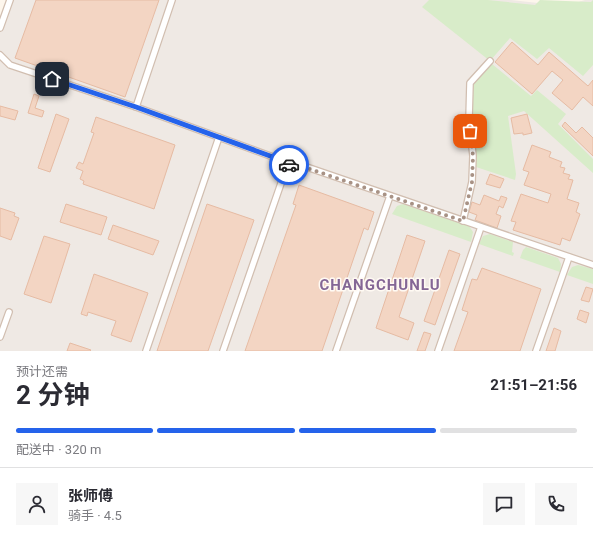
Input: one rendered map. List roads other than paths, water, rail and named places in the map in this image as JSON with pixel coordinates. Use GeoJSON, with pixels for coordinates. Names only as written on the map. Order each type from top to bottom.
{"type":"FeatureCollection","features":[{"type":"Feature","properties":{"kind":"lane"},"geometry":{"type":"LineString","coordinates":[[0,28],[10,0]]}},
{"type":"Feature","properties":{"kind":"lane"},"geometry":{"type":"LineString","coordinates":[[136,107],[172,0]]}},
{"type":"Feature","properties":{"kind":"lane"},"geometry":{"type":"LineString","coordinates":[[0,55],[10,65],[136,107],[219,137],[284,161],[288,166]]}},
{"type":"Feature","properties":{"kind":"lane"},"geometry":{"type":"LineString","coordinates":[[463,221],[472,182],[473,156],[468,119],[470,83],[490,61]]}},
{"type":"Feature","properties":{"kind":"lane"},"geometry":{"type":"LineString","coordinates":[[146,351],[219,137]]}},
{"type":"Feature","properties":{"kind":"lane"},"geometry":{"type":"LineString","coordinates":[[288,166],[295,164],[593,265]]}},
{"type":"Feature","properties":{"kind":"lane"},"geometry":{"type":"LineString","coordinates":[[223,351],[288,166]]}},
{"type":"Feature","properties":{"kind":"lane"},"geometry":{"type":"LineString","coordinates":[[336,351],[390,196]]}},
{"type":"Feature","properties":{"kind":"lane"},"geometry":{"type":"LineString","coordinates":[[438,351],[481,227]]}},
{"type":"Feature","properties":{"kind":"lane"},"geometry":{"type":"LineString","coordinates":[[536,351],[569,257]]}},
{"type":"Feature","properties":{"kind":"lane"},"geometry":{"type":"LineString","coordinates":[[0,337],[9,312]]}},
{"type":"Feature","properties":{"kind":"district","name":"CHANGCHUNLU"},"geometry":{"type":"Point","coordinates":[380,285]}}]}
